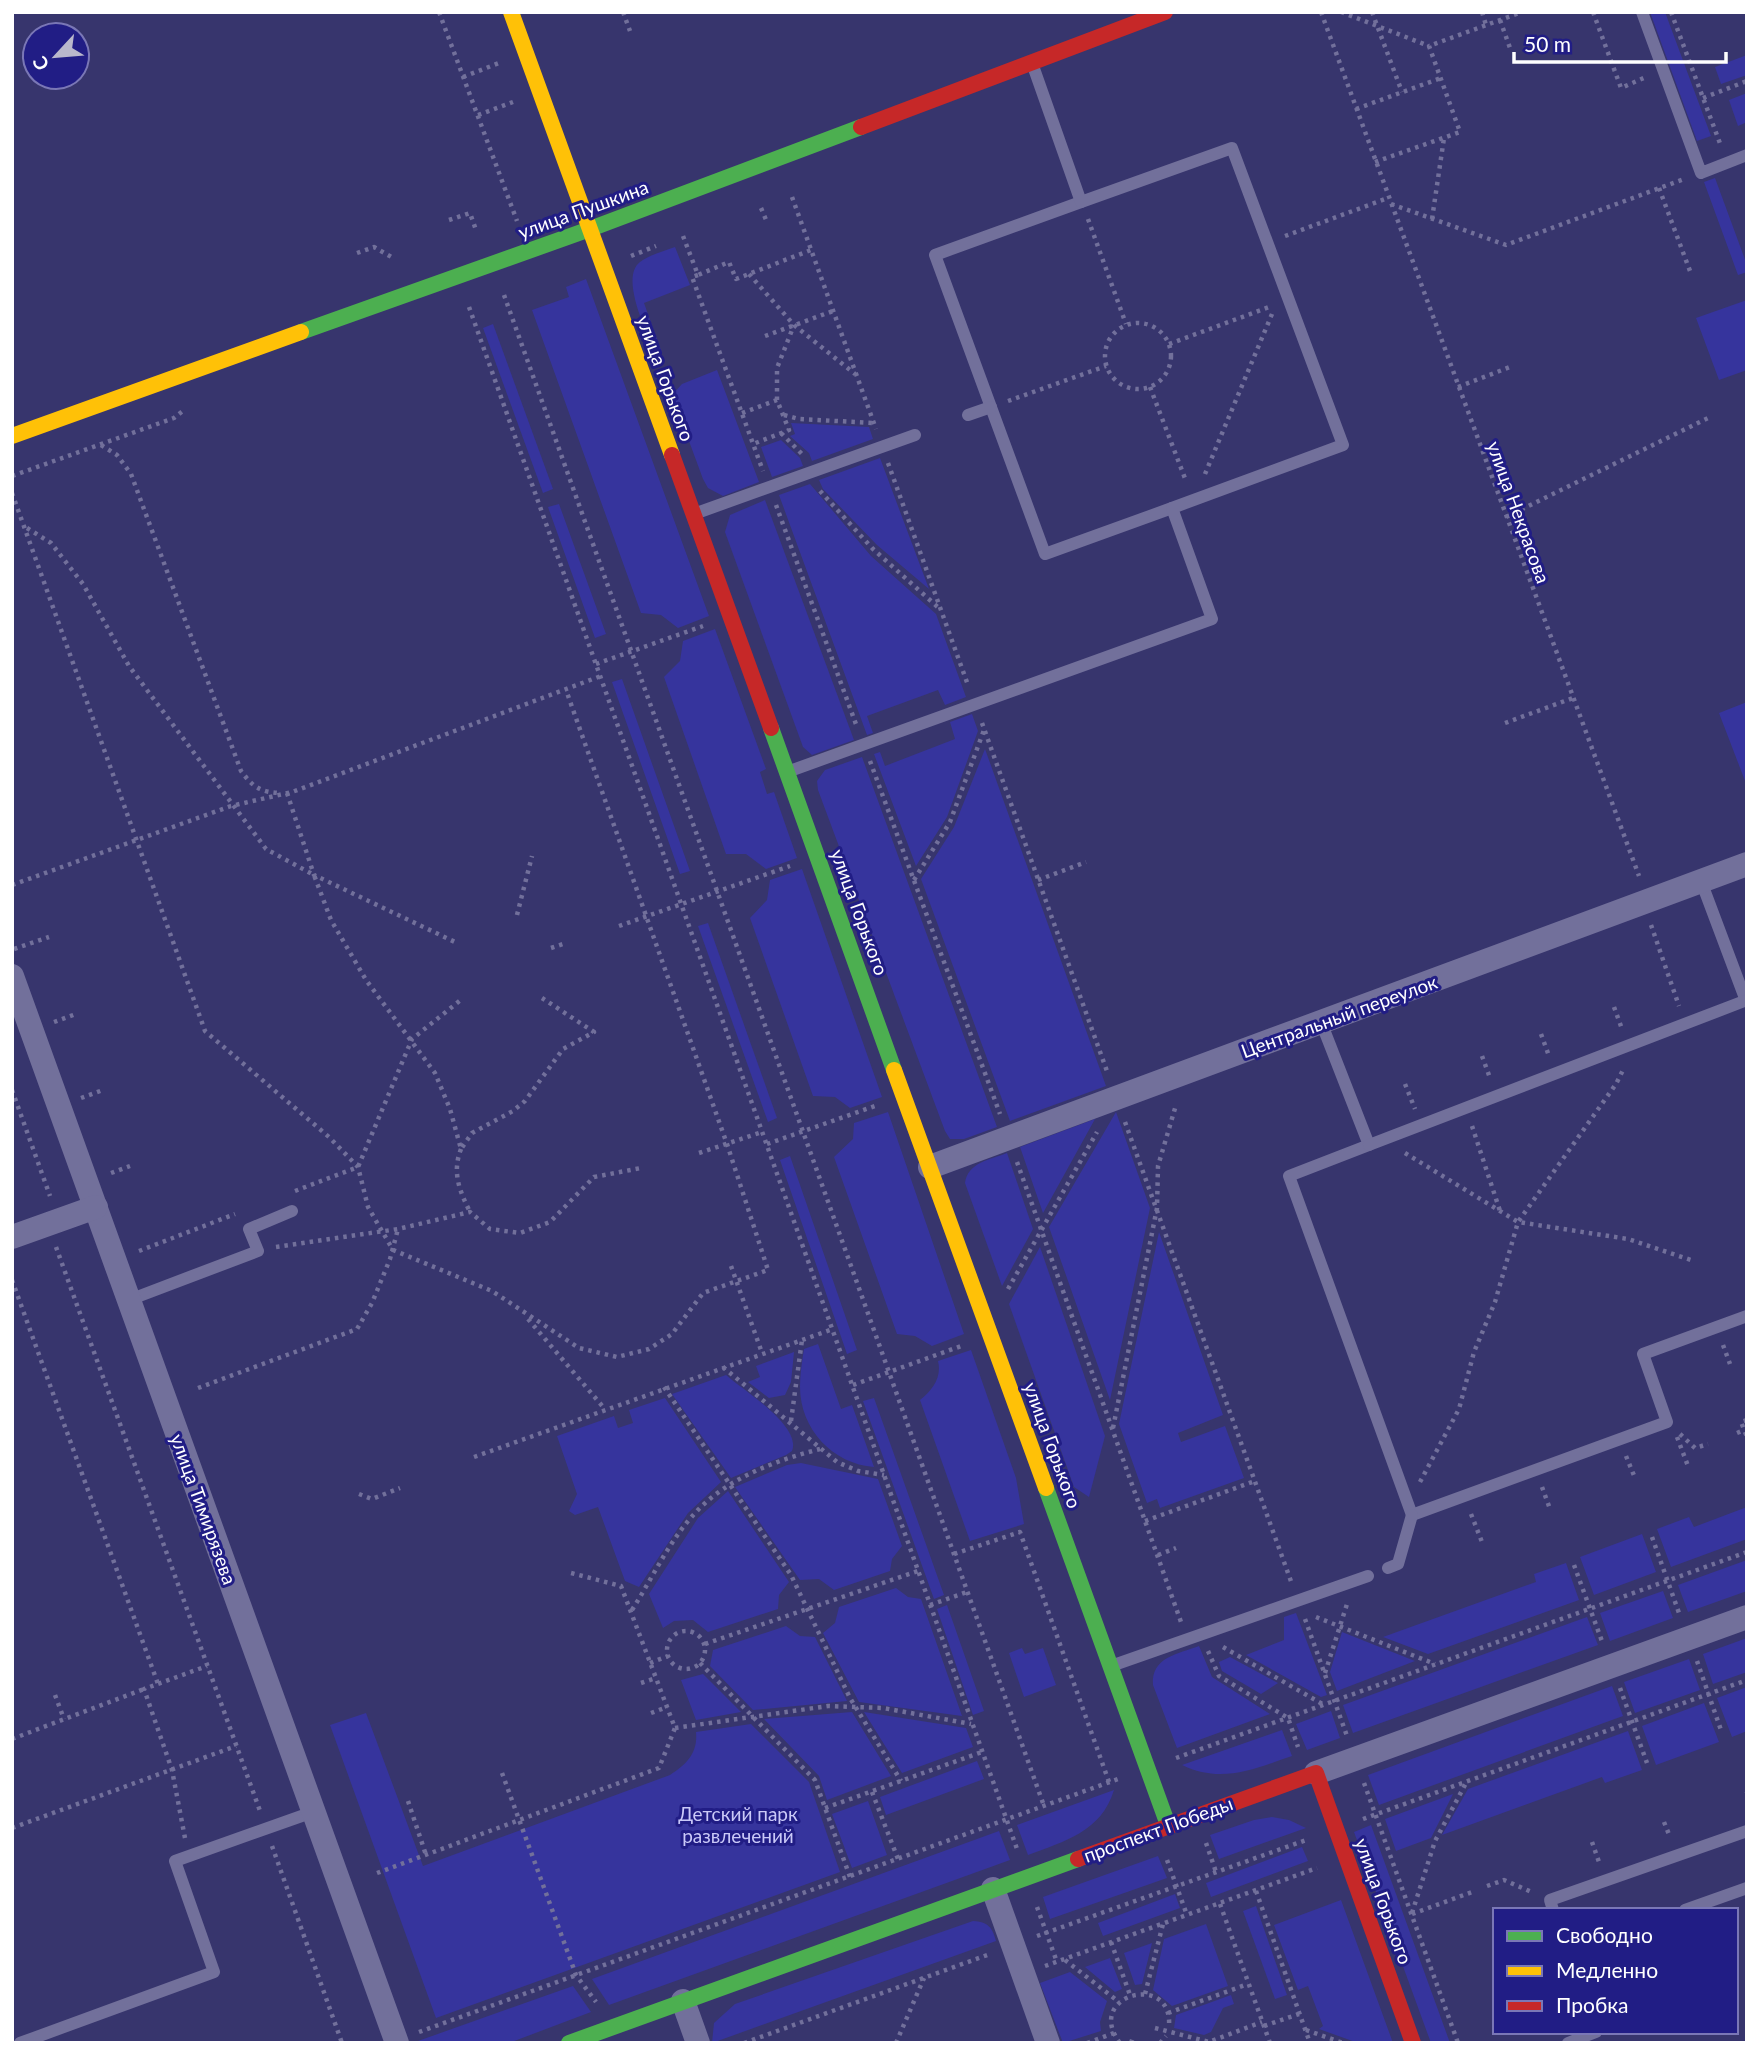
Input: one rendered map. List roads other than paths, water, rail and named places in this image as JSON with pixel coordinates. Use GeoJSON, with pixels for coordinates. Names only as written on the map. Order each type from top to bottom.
{"type":"FeatureCollection","features":[{"type":"Feature","properties":{"kind":"main road","name":"улица Горького"},"geometry":{"type":"LineString","coordinates":[[511,12],[1168,1825]]}},
{"type":"Feature","properties":{"kind":"main road","name":"улица Пушкина"},"geometry":{"type":"LineString","coordinates":[[12,436],[590,229],[1165,12]]}},
{"type":"Feature","properties":{"kind":"main road","name":"улица Горького"},"geometry":{"type":"LineString","coordinates":[[1316,1773],[1413,2043]]}},
{"type":"Feature","properties":{"kind":"main road","name":"проспект Победы"},"geometry":{"type":"LineString","coordinates":[[569,2043],[1316,1773]]}},
{"type":"Feature","properties":{"kind":"street","name":"Центральный переулок"},"geometry":{"type":"LineString","coordinates":[[930,1167],[1747,864]]}},
{"type":"Feature","properties":{"kind":"street","name":"улица Тимирязева"},"geometry":{"type":"LineString","coordinates":[[12,976],[396,2041]]}},
{"type":"Feature","properties":{"kind":"street"},"geometry":{"type":"LineString","coordinates":[[12,1237],[96,1207]]}},
{"type":"Feature","properties":{"kind":"street","name":"проспект Победы"},"geometry":{"type":"LineString","coordinates":[[1316,1773],[1747,1617]]}},
{"type":"Feature","properties":{"kind":"street"},"geometry":{"type":"LineString","coordinates":[[993,1889],[1048,2043]]}},
{"type":"Feature","properties":{"kind":"street"},"geometry":{"type":"LineString","coordinates":[[683,2001],[698,2043]]}},
{"type":"Feature","properties":{"kind":"lane"},"geometry":{"type":"LineString","coordinates":[[1642,12],[1701,173],[1747,155]]}},
{"type":"Feature","properties":{"kind":"lane"},"geometry":{"type":"LineString","coordinates":[[1031,63],[1082,202]]}},
{"type":"Feature","properties":{"kind":"lane"},"geometry":{"type":"LineString","coordinates":[[1232,148],[1343,445],[1045,554],[935,255],[1082,202],[1232,148]]}},
{"type":"Feature","properties":{"kind":"lane"},"geometry":{"type":"LineString","coordinates":[[968,415],[991,407]]}},
{"type":"Feature","properties":{"kind":"lane"},"geometry":{"type":"LineString","coordinates":[[693,514],[915,435]]}},
{"type":"Feature","properties":{"kind":"lane"},"geometry":{"type":"LineString","coordinates":[[787,772],[1212,619],[1172,508]]}},
{"type":"Feature","properties":{"kind":"lane"},"geometry":{"type":"LineString","coordinates":[[1388,1568],[1398,1564],[1410,1510],[1289,1176],[1746,1000],[1701,881]]}},
{"type":"Feature","properties":{"kind":"lane"},"geometry":{"type":"LineString","coordinates":[[1321,1022],[1369,1145]]}},
{"type":"Feature","properties":{"kind":"lane"},"geometry":{"type":"LineString","coordinates":[[129,1300],[258,1251],[249,1229],[292,1211]]}},
{"type":"Feature","properties":{"kind":"lane"},"geometry":{"type":"LineString","coordinates":[[1410,1510],[1465,1496],[1667,1422],[1643,1354],[1747,1315]]}},
{"type":"Feature","properties":{"kind":"lane"},"geometry":{"type":"LineString","coordinates":[[1111,1667],[1368,1576]]}},
{"type":"Feature","properties":{"kind":"lane"},"geometry":{"type":"LineString","coordinates":[[20,2043],[214,1972],[175,1861],[313,1812]]}},
{"type":"Feature","properties":{"kind":"lane"},"geometry":{"type":"LineString","coordinates":[[1551,1905],[1747,1831]]}},
{"type":"Feature","properties":{"kind":"lane"},"geometry":{"type":"LineString","coordinates":[[1691,1908],[1747,1888]]}},
{"type":"Feature","properties":{"kind":"lane"},"geometry":{"type":"LineString","coordinates":[[1568,2043],[1591,2034]]}},
{"type":"Feature","properties":{"kind":"park label","name":"Детский парк развлечений"},"geometry":{"type":"Point","coordinates":[738,1824]}}]}
